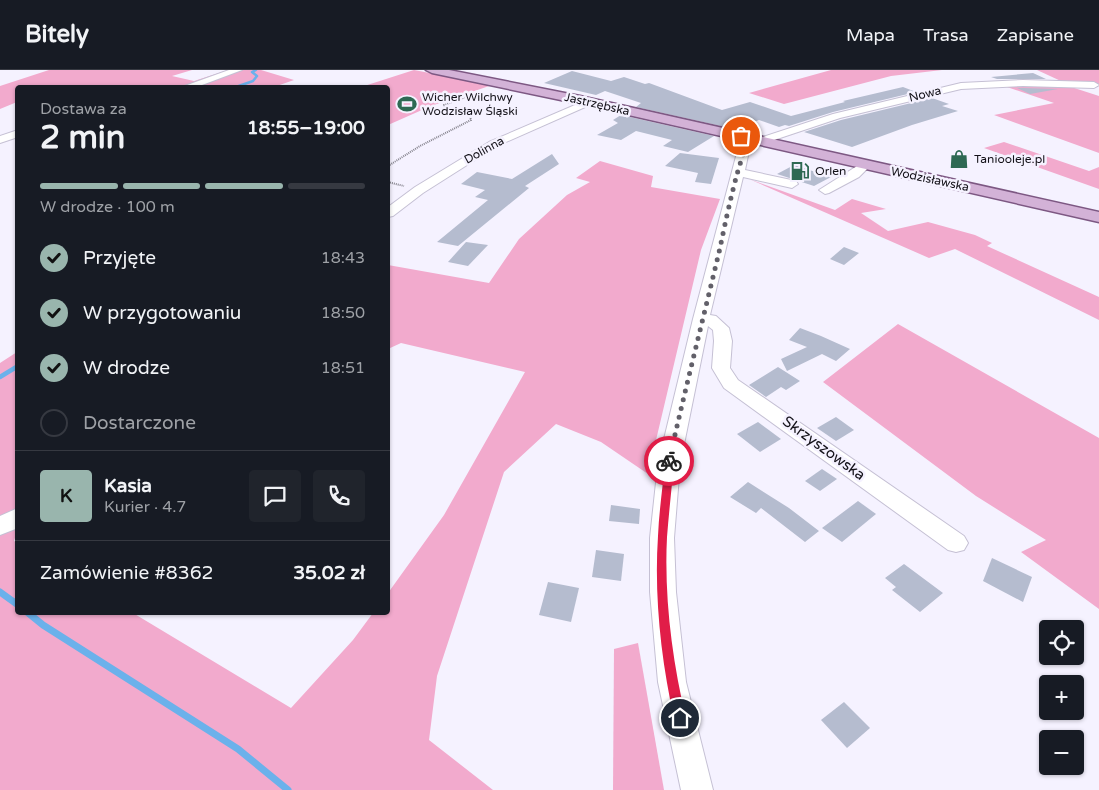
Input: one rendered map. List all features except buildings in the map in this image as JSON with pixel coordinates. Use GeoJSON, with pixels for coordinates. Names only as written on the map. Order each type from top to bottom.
{"type":"FeatureCollection","features":[{"type":"Feature","properties":{"kind":"main road","name":"Jastrzębska"},"geometry":{"type":"LineString","coordinates":[[432,70],[589,102],[752,150]]}},
{"type":"Feature","properties":{"kind":"main road","name":"Wodzisławska"},"geometry":{"type":"LineString","coordinates":[[752,150],[865,165],[1099,216]]}},
{"type":"Feature","properties":{"kind":"street"},"geometry":{"type":"LineString","coordinates":[[192,85],[238,70]]}},
{"type":"Feature","properties":{"kind":"street","name":"Nowa"},"geometry":{"type":"LineString","coordinates":[[752,150],[838,116],[961,86],[1007,83],[1094,86]]}},
{"type":"Feature","properties":{"kind":"street","name":"Dolinna"},"geometry":{"type":"LineString","coordinates":[[390,212],[419,190],[492,144],[589,102]]}},
{"type":"Feature","properties":{"kind":"street"},"geometry":{"type":"LineString","coordinates":[[0,140],[15,134]]}},
{"type":"Feature","properties":{"kind":"street"},"geometry":{"type":"LineString","coordinates":[[752,150],[759,176],[792,184]]}},
{"type":"Feature","properties":{"kind":"street"},"geometry":{"type":"LineString","coordinates":[[697,790],[672,682],[663,592],[662,538],[669,464],[701,320],[752,150]]}},
{"type":"Feature","properties":{"kind":"street"},"geometry":{"type":"LineString","coordinates":[[825,190],[849,177],[865,165]]}},
{"type":"Feature","properties":{"kind":"street","name":"Skrzyszowska"},"geometry":{"type":"LineString","coordinates":[[701,320],[710,320],[721,328],[723,338],[721,368],[731,384],[774,412],[956,543]]}},
{"type":"Feature","properties":{"kind":"street"},"geometry":{"type":"LineString","coordinates":[[0,526],[15,518]]}},
{"type":"Feature","properties":{"kind":"path"},"geometry":{"type":"LineString","coordinates":[[390,165],[420,146],[471,120],[470,116],[445,108],[444,105],[504,84]]}},
{"type":"Feature","properties":{"kind":"shaded area"},"geometry":{"type":"Polygon","coordinates":[[[49,70],[192,70],[172,76],[194,81],[228,70],[261,70],[294,80],[280,85],[15,85],[15,103],[0,109],[0,86],[49,70]]]}},
{"type":"Feature","properties":{"kind":"shaded area","name":"Wicher Wilchwy Wodzisław Śląski"},"geometry":{"type":"Polygon","coordinates":[[[414,70],[492,85],[431,106],[390,124],[390,85],[367,85],[414,70]]]}},
{"type":"Feature","properties":{"kind":"shaded area"},"geometry":{"type":"Polygon","coordinates":[[[831,70],[942,70],[891,76],[784,104],[749,93],[831,70]]]}},
{"type":"Feature","properties":{"kind":"shaded area"},"geometry":{"type":"Polygon","coordinates":[[[1037,70],[1099,70],[1099,84],[1063,82],[1037,70]]]}},
{"type":"Feature","properties":{"kind":"shaded area"},"geometry":{"type":"Polygon","coordinates":[[[1001,85],[1065,85],[1099,96],[1099,153],[994,115],[1054,103],[1001,85]]]}},
{"type":"Feature","properties":{"kind":"shaded area"},"geometry":{"type":"Polygon","coordinates":[[[1004,142],[1089,171],[1099,167],[1099,189],[984,148],[1004,142]]]}},
{"type":"Feature","properties":{"kind":"shaded area"},"geometry":{"type":"Polygon","coordinates":[[[600,161],[653,176],[651,187],[720,199],[701,250],[648,474],[601,442],[556,424],[504,472],[437,676],[429,740],[493,790],[0,790],[0,363],[15,353],[15,615],[136,615],[291,708],[353,640],[372,615],[390,615],[390,590],[444,515],[525,372],[401,343],[390,348],[390,265],[489,283],[519,239],[567,195],[590,182],[576,178],[600,161]]]}},
{"type":"Feature","properties":{"kind":"shaded area"},"geometry":{"type":"Polygon","coordinates":[[[749,179],[835,210],[852,199],[886,209],[861,213],[888,231],[928,222],[975,235],[992,243],[987,246],[1099,297],[1099,320],[955,249],[929,258],[749,179]]]}},
{"type":"Feature","properties":{"kind":"shaded area"},"geometry":{"type":"Polygon","coordinates":[[[898,324],[1099,438],[1099,609],[1021,552],[1046,540],[976,496],[823,382],[898,324]]]}},
{"type":"Feature","properties":{"kind":"shaded area"},"geometry":{"type":"Polygon","coordinates":[[[638,643],[664,790],[613,790],[614,649],[638,643]]]}},
{"type":"Feature","properties":{"kind":"waterway"},"geometry":{"type":"LineString","coordinates":[[242,85],[253,81],[257,76],[252,72],[256,70]]}},
{"type":"Feature","properties":{"kind":"waterway"},"geometry":{"type":"LineString","coordinates":[[0,377],[15,368]]}},
{"type":"Feature","properties":{"kind":"waterway"},"geometry":{"type":"LineString","coordinates":[[0,592],[15,603]]}},
{"type":"Feature","properties":{"kind":"waterway"},"geometry":{"type":"LineString","coordinates":[[31,615],[43,625],[238,749],[288,790]]}},
{"type":"Feature","properties":{"kind":"way so far"},"geometry":{"type":"LineString","coordinates":[[669,461],[701,320],[738,172],[745,146],[751,139],[741,136]]}},
{"type":"Feature","properties":{"kind":"place","name":"Wicher Wilchwy Wodzisław Śląski"},"geometry":{"type":"Point","coordinates":[407,104]}},
{"type":"Feature","properties":{"kind":"place","name":"Taniooleje.pl"},"geometry":{"type":"Point","coordinates":[959,159]}},
{"type":"Feature","properties":{"kind":"place","name":"Orlen"},"geometry":{"type":"Point","coordinates":[800,171]}},
{"type":"Feature","properties":{"kind":"route"},"geometry":{"type":"LineString","coordinates":[[669,461],[662,538],[663,592],[672,682],[680,718]]}}]}
